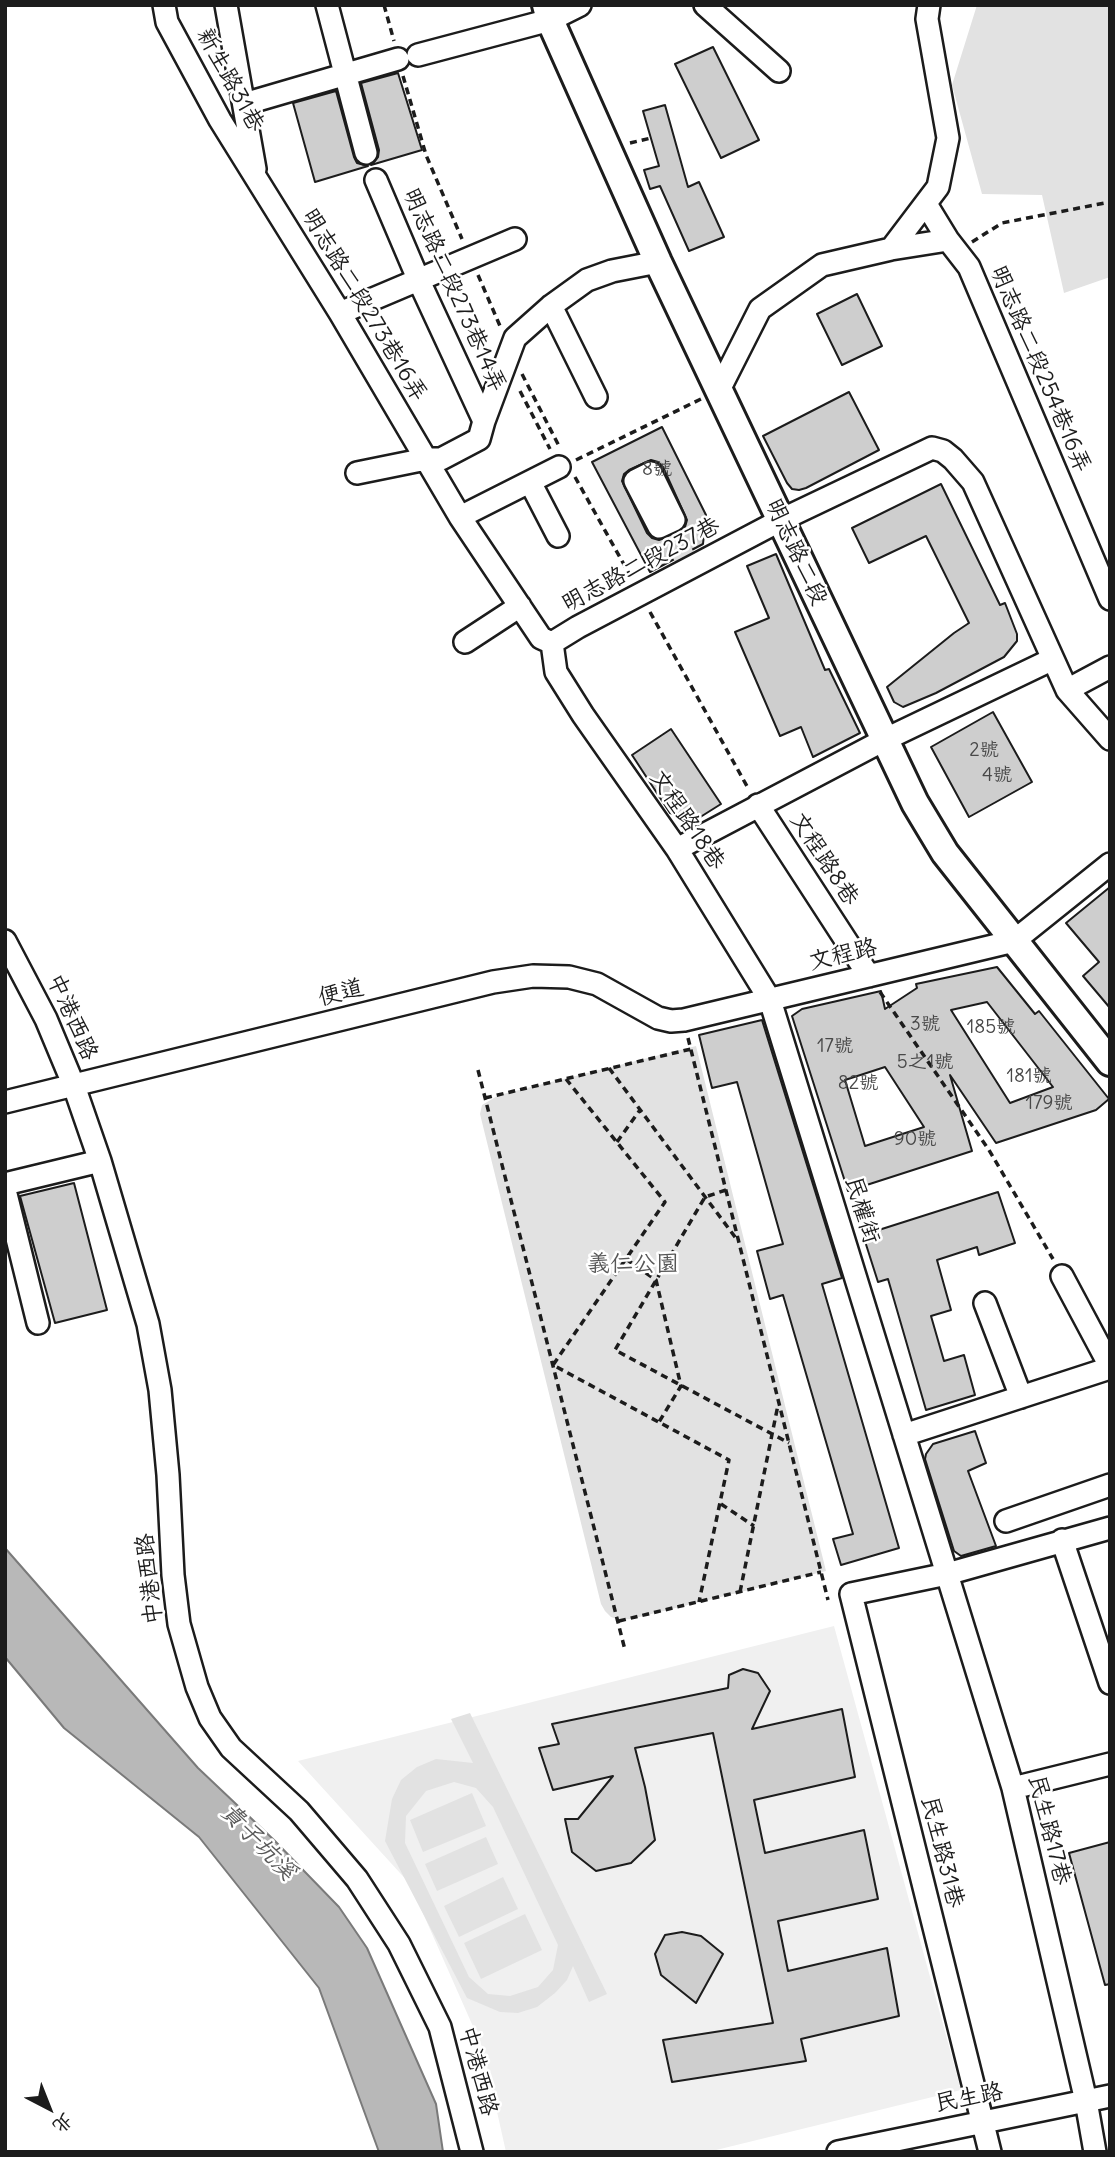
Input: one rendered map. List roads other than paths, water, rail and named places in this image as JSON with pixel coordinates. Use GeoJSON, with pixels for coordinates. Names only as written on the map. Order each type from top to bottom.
{"type":"FeatureCollection","features":[{"type":"Feature","properties":{"kind":"main road","name":"明志路二段"},"geometry":{"type":"LineString","coordinates":[[548,13],[658,262],[915,803],[945,853],[1110,1062]]}},
{"type":"Feature","properties":{"kind":"street","name":"新生路31巷"},"geometry":{"type":"LineString","coordinates":[[164,5],[167,22],[238,149],[257,177]]}},
{"type":"Feature","properties":{"kind":"street"},"geometry":{"type":"LineString","coordinates":[[226,5],[257,177]]}},
{"type":"Feature","properties":{"kind":"street"},"geometry":{"type":"LineString","coordinates":[[327,5],[366,153]]}},
{"type":"Feature","properties":{"kind":"street"},"geometry":{"type":"LineString","coordinates":[[244,104],[579,5]]}},
{"type":"Feature","properties":{"kind":"street"},"geometry":{"type":"LineString","coordinates":[[705,5],[779,71]]}},
{"type":"Feature","properties":{"kind":"street"},"geometry":{"type":"LineString","coordinates":[[891,249],[938,187],[948,138],[927,19],[929,5]]}},
{"type":"Feature","properties":{"kind":"street","name":"明志路二段273巷16弄"},"geometry":{"type":"LineString","coordinates":[[257,177],[460,517],[541,638],[552,643]]}},
{"type":"Feature","properties":{"kind":"street","name":"明志路二段273巷14弄"},"geometry":{"type":"LineString","coordinates":[[376,180],[484,421]]}},
{"type":"Feature","properties":{"kind":"street","name":"明志路二段254巷16弄"},"geometry":{"type":"LineString","coordinates":[[926,204],[948,240],[969,267],[1110,599]]}},
{"type":"Feature","properties":{"kind":"street"},"geometry":{"type":"LineString","coordinates":[[340,313],[515,239]]}},
{"type":"Feature","properties":{"kind":"street"},"geometry":{"type":"LineString","coordinates":[[719,390],[760,309],[822,265],[891,249],[948,240]]}},
{"type":"Feature","properties":{"kind":"street"},"geometry":{"type":"LineString","coordinates":[[357,473],[426,459],[441,459],[479,439],[515,338],[551,306],[587,280],[612,271],[658,262]]}},
{"type":"Feature","properties":{"kind":"street"},"geometry":{"type":"LineString","coordinates":[[551,306],[596,397]]}},
{"type":"Feature","properties":{"kind":"street","name":"明志路二段237巷"},"geometry":{"type":"LineString","coordinates":[[556,672],[552,643],[578,627],[781,520],[932,449],[943,451],[953,459],[973,482],[1067,690],[1110,739]]}},
{"type":"Feature","properties":{"kind":"street"},"geometry":{"type":"LineString","coordinates":[[460,517],[565,465]]}},
{"type":"Feature","properties":{"kind":"street"},"geometry":{"type":"LineString","coordinates":[[530,482],[558,536]]}},
{"type":"Feature","properties":{"kind":"street"},"geometry":{"type":"LineString","coordinates":[[465,642],[520,606]]}},
{"type":"Feature","properties":{"kind":"street"},"geometry":{"type":"LineString","coordinates":[[677,849],[884,740],[1054,659]]}},
{"type":"Feature","properties":{"kind":"street"},"geometry":{"type":"LineString","coordinates":[[1067,690],[1110,667]]}},
{"type":"Feature","properties":{"kind":"street","name":"文程路18巷"},"geometry":{"type":"LineString","coordinates":[[556,672],[677,849],[769,1000]]}},
{"type":"Feature","properties":{"kind":"street","name":"文程路8巷"},"geometry":{"type":"LineString","coordinates":[[758,805],[869,976]]}},
{"type":"Feature","properties":{"kind":"street"},"geometry":{"type":"LineString","coordinates":[[1014,941],[1110,864]]}},
{"type":"Feature","properties":{"kind":"street","name":"中港西路"},"geometry":{"type":"LineString","coordinates":[[5,941],[46,1019],[74,1086],[100,1161],[148,1324],[160,1390],[179,1624],[197,1687],[210,1718],[231,1748],[299,1811],[357,1879],[399,1944],[440,2027],[472,2152]]}},
{"type":"Feature","properties":{"kind":"street","name":"文程路"},"geometry":{"type":"LineString","coordinates":[[684,1020],[1014,941]]}},
{"type":"Feature","properties":{"kind":"street","name":"便道"},"geometry":{"type":"LineString","coordinates":[[5,1102],[493,982],[533,976],[569,976],[597,984],[658,1018],[684,1020]]}},
{"type":"Feature","properties":{"kind":"street","name":"民權街"},"geometry":{"type":"LineString","coordinates":[[769,1000],[947,1574]]}},
{"type":"Feature","properties":{"kind":"street"},"geometry":{"type":"LineString","coordinates":[[5,1184],[100,1161]]}},
{"type":"Feature","properties":{"kind":"street"},"geometry":{"type":"LineString","coordinates":[[5,1190],[38,1323]]}},
{"type":"Feature","properties":{"kind":"street"},"geometry":{"type":"LineString","coordinates":[[904,1435],[1110,1367],[1062,1276]]}},
{"type":"Feature","properties":{"kind":"street"},"geometry":{"type":"LineString","coordinates":[[985,1303],[1021,1397]]}},
{"type":"Feature","properties":{"kind":"street"},"geometry":{"type":"LineString","coordinates":[[1006,1521],[1110,1485]]}},
{"type":"Feature","properties":{"kind":"street"},"geometry":{"type":"LineString","coordinates":[[947,1574],[1110,1528]]}},
{"type":"Feature","properties":{"kind":"street"},"geometry":{"type":"LineString","coordinates":[[1062,1540],[1110,1683]]}},
{"type":"Feature","properties":{"kind":"street","name":"民生路31巷"},"geometry":{"type":"LineString","coordinates":[[947,1574],[851,1594],[990,2152]]}},
{"type":"Feature","properties":{"kind":"street","name":"民生路17巷"},"geometry":{"type":"LineString","coordinates":[[947,1574],[1013,1788],[1086,2101],[1095,2152]]}},
{"type":"Feature","properties":{"kind":"street"},"geometry":{"type":"LineString","coordinates":[[1013,1788],[1110,1764]]}},
{"type":"Feature","properties":{"kind":"street","name":"民生路"},"geometry":{"type":"LineString","coordinates":[[838,2152],[1110,2096]]}},
{"type":"Feature","properties":{"kind":"water","name":"貴子坑溪"},"geometry":{"type":"Polygon","coordinates":[[[5,1548],[198,1768],[339,1907],[367,1948],[436,2104],[443,2152],[379,2152],[319,1988],[199,1837],[64,1728],[5,1657],[5,1548]]]}},
{"type":"Feature","properties":{"kind":"tunnel"},"geometry":{"type":"LineString","coordinates":[[667,524],[690,568]]}},
{"type":"Feature","properties":{"kind":"park label","name":"義仁公園"},"geometry":{"type":"Point","coordinates":[633,1264]}}]}
